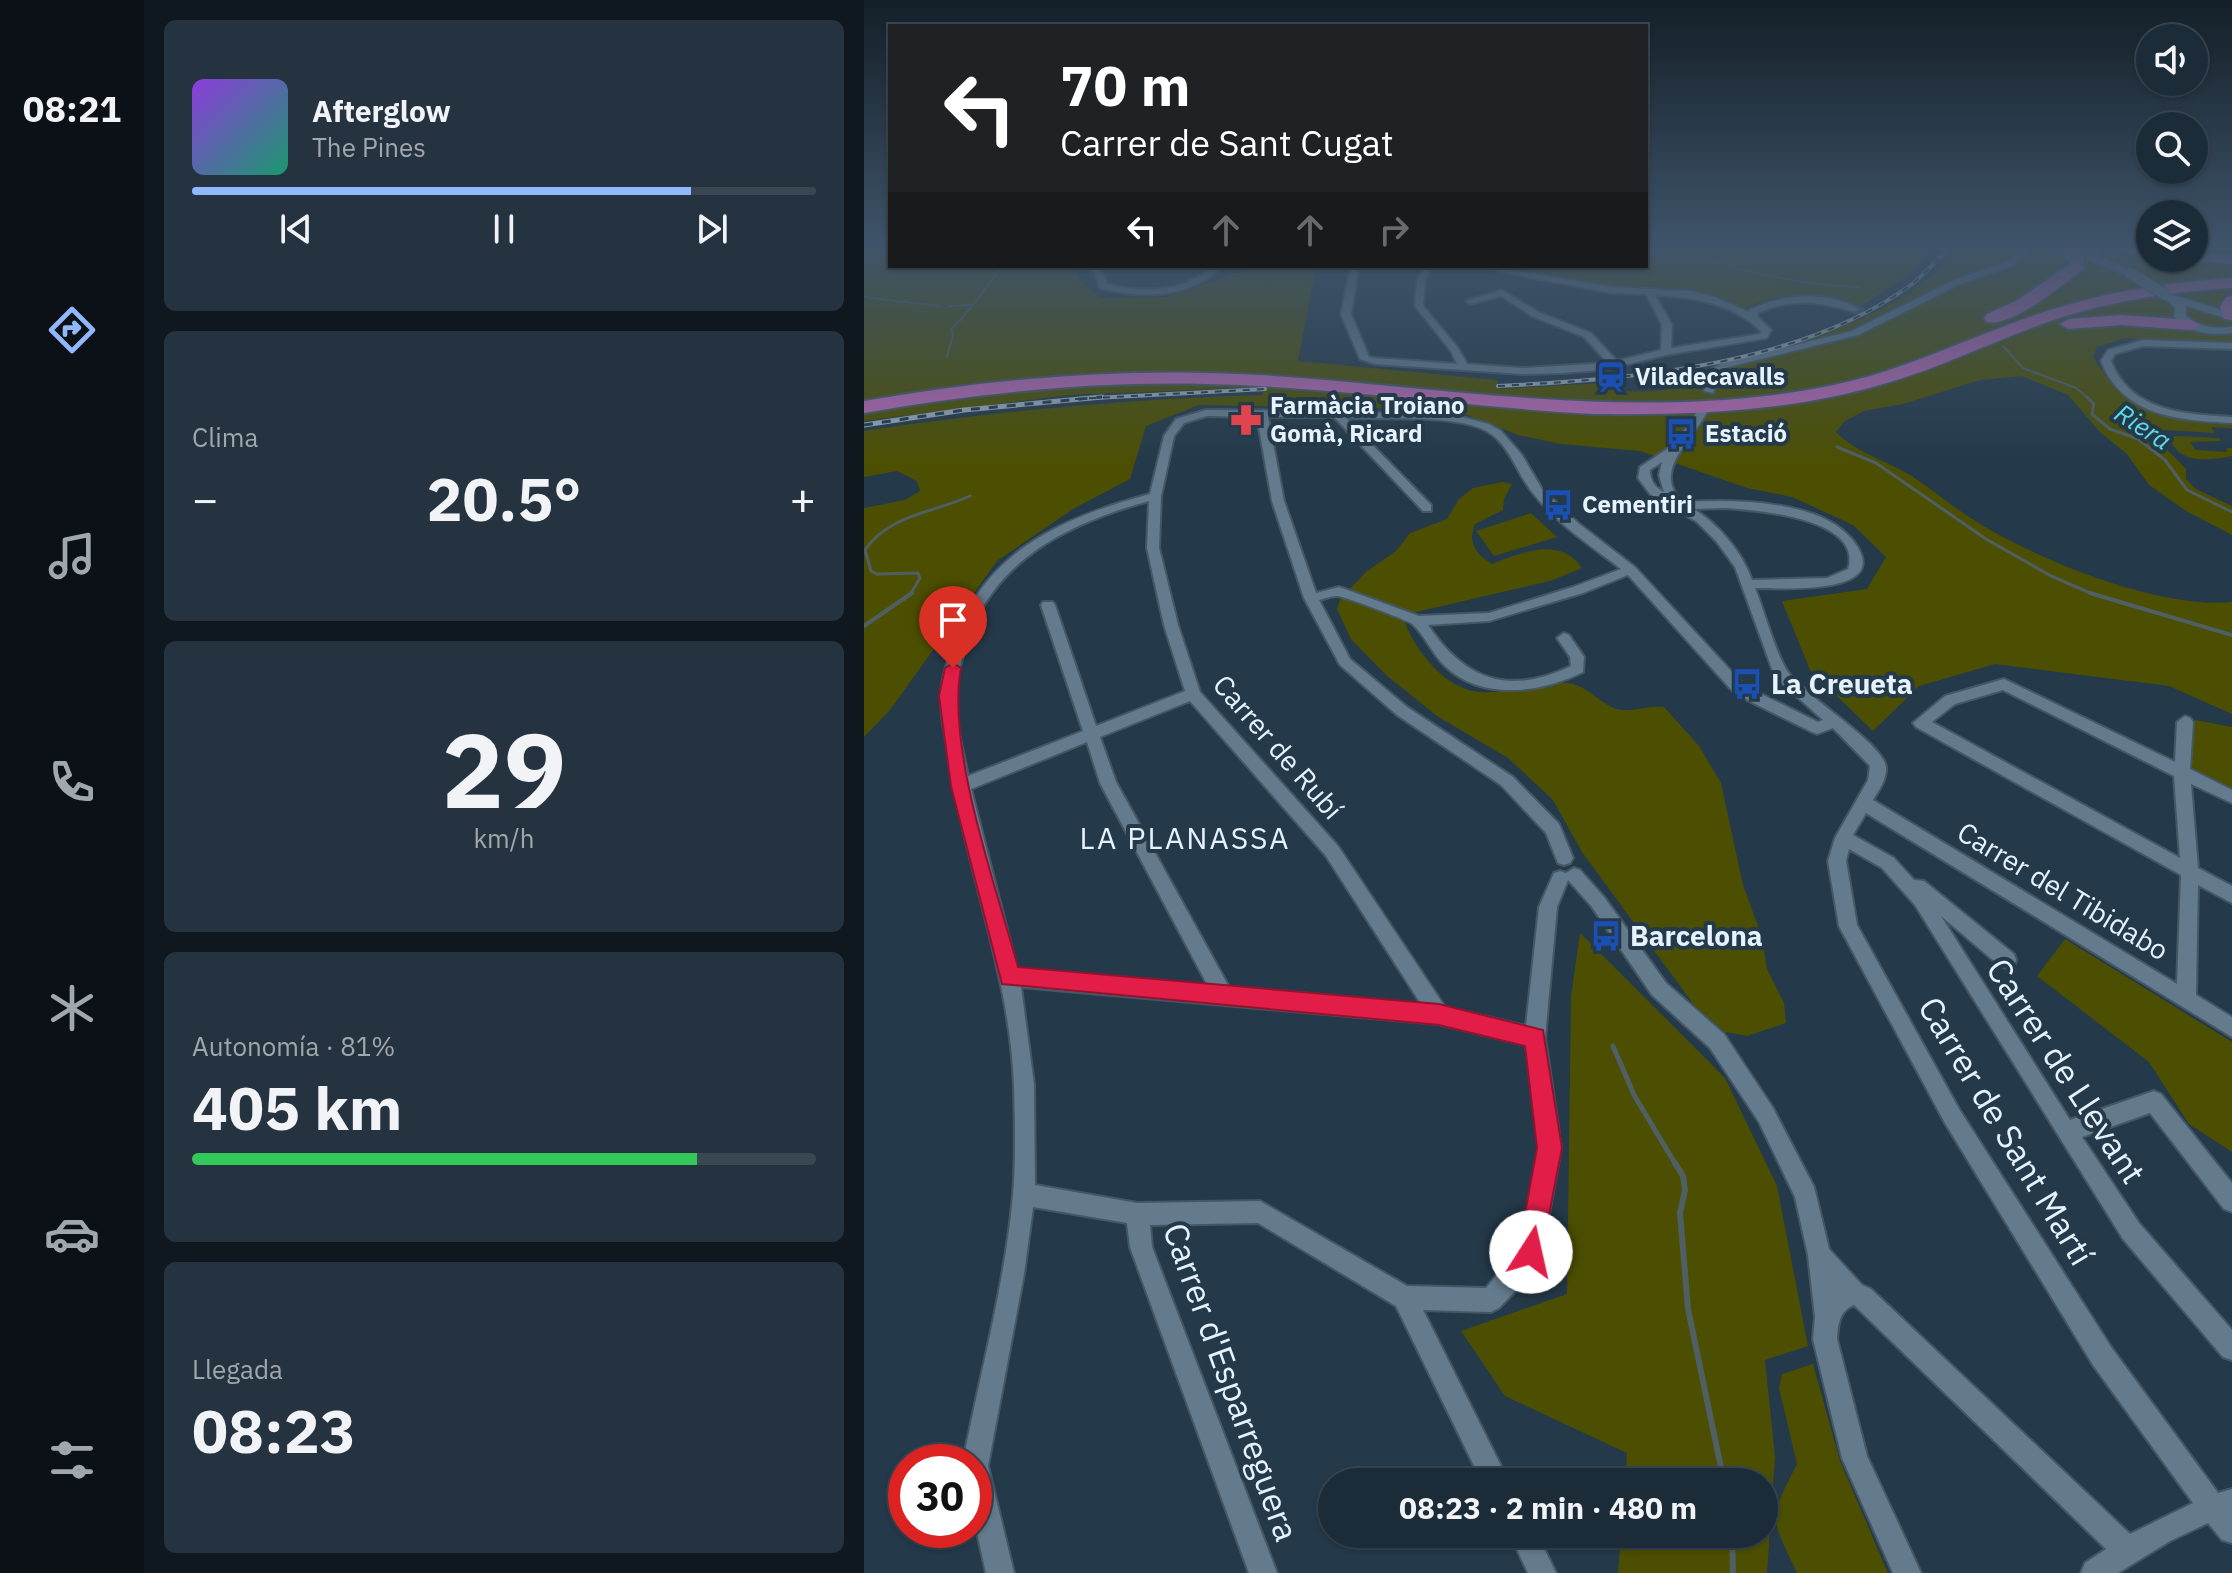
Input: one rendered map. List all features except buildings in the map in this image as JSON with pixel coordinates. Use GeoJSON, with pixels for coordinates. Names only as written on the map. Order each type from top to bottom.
{"type":"FeatureCollection","features":[{"type":"Feature","properties":{"kind":"highway"},"geometry":{"type":"LineString","coordinates":[[1671,399],[1816,380],[1905,354],[1990,318]]}},
{"type":"Feature","properties":{"kind":"highway"},"geometry":{"type":"LineString","coordinates":[[864,399],[1005,378],[1179,369],[1559,398],[1671,399],[1747,395],[1833,381],[1901,362],[2013,318]]}},
{"type":"Feature","properties":{"kind":"highway"},"geometry":{"type":"LineString","coordinates":[[1855,386],[1913,369],[2046,318]]}},
{"type":"Feature","properties":{"kind":"highway"},"geometry":{"type":"LineString","coordinates":[[864,407],[1015,385],[1146,377],[1262,381],[1627,409],[1753,403],[1855,386],[1918,371],[2055,326],[2171,318]]}},
{"type":"Feature","properties":{"kind":"street"},"geometry":{"type":"LineString","coordinates":[[1348,318],[1365,359],[1544,371],[1608,366],[1666,352],[1764,336],[1766,330],[1754,318]]}},
{"type":"Feature","properties":{"kind":"street"},"geometry":{"type":"LineString","coordinates":[[1429,318],[1455,350],[1464,367]]}},
{"type":"Feature","properties":{"kind":"street"},"geometry":{"type":"LineString","coordinates":[[1551,318],[1583,329],[1600,342],[1608,366]]}},
{"type":"Feature","properties":{"kind":"street"},"geometry":{"type":"LineString","coordinates":[[1664,318],[1667,325],[1666,352]]}},
{"type":"Feature","properties":{"kind":"street"},"geometry":{"type":"LineString","coordinates":[[1879,318],[1884,320]]}},
{"type":"Feature","properties":{"kind":"street"},"geometry":{"type":"LineString","coordinates":[[1709,391],[1717,369],[1725,365],[1855,333],[1887,318]]}},
{"type":"Feature","properties":{"kind":"street"},"geometry":{"type":"LineString","coordinates":[[2187,318],[2232,339]]}},
{"type":"Feature","properties":{"kind":"street"},"geometry":{"type":"LineString","coordinates":[[2212,331],[2228,318]]}},
{"type":"Feature","properties":{"kind":"street"},"geometry":{"type":"LineString","coordinates":[[2232,346],[2132,344],[2111,352],[2106,361],[2121,389],[2148,404],[2190,416],[2232,420]]}},
{"type":"Feature","properties":{"kind":"street"},"geometry":{"type":"LineString","coordinates":[[1678,504],[1663,484],[1662,472],[1679,445],[1697,426],[1702,412]]}},
{"type":"Feature","properties":{"kind":"street","name":"Carrer de Rubí"},"geometry":{"type":"LineString","coordinates":[[1262,413],[1206,413],[1180,421],[1169,436],[1155,496],[1153,548],[1171,625],[1193,694],[1332,851],[1439,1015]]}},
{"type":"Feature","properties":{"kind":"street"},"geometry":{"type":"LineString","coordinates":[[1679,445],[1644,469],[1644,478],[1654,492],[1678,504],[1720,538],[1750,584],[1780,673],[1834,722],[1817,728],[1740,690],[1630,570],[1574,526],[1537,491],[1518,457],[1492,429],[1458,419],[1262,413],[1278,501],[1311,598],[1345,662],[1402,711],[1507,781],[1553,829],[1566,870],[1603,909],[1659,989],[1717,1041],[1766,1115],[1806,1195],[1819,1255],[1827,1317],[1825,1339],[1855,1458],[1907,1573]]}},
{"type":"Feature","properties":{"kind":"street"},"geometry":{"type":"LineString","coordinates":[[1337,414],[1427,508]]}},
{"type":"Feature","properties":{"kind":"street"},"geometry":{"type":"LineString","coordinates":[[1000,1573],[975,1466],[1024,1194],[1024,1084],[1010,977],[960,786],[948,696],[959,641],[999,571],[1033,543],[1073,522],[1155,496]]}},
{"type":"Feature","properties":{"kind":"street"},"geometry":{"type":"LineString","coordinates":[[1678,504],[1799,513],[1824,522],[1847,538],[1857,558],[1857,566],[1850,575],[1831,580],[1750,584]]}},
{"type":"Feature","properties":{"kind":"street"},"geometry":{"type":"LineString","coordinates":[[1311,598],[1339,591],[1418,621],[1489,617],[1578,590],[1630,570]]}},
{"type":"Feature","properties":{"kind":"street"},"geometry":{"type":"LineString","coordinates":[[1048,605],[1108,783],[1224,997]]}},
{"type":"Feature","properties":{"kind":"street"},"geometry":{"type":"LineString","coordinates":[[1418,621],[1433,644],[1462,673],[1480,683],[1502,688],[1560,678],[1578,668],[1577,657],[1564,638]]}},
{"type":"Feature","properties":{"kind":"street"},"geometry":{"type":"LineString","coordinates":[[2232,797],[2004,684],[1950,700],[1921,723],[2232,895]]}},
{"type":"Feature","properties":{"kind":"street"},"geometry":{"type":"LineString","coordinates":[[960,786],[1193,694]]}},
{"type":"Feature","properties":{"kind":"street","name":"Carrer de Sant Martí"},"geometry":{"type":"LineString","coordinates":[[1834,722],[1872,755],[1878,765],[1876,781],[1843,838],[1837,861],[1848,926],[1937,1089],[2102,1356],[2222,1505],[2232,1530]]}},
{"type":"Feature","properties":{"kind":"street"},"geometry":{"type":"LineString","coordinates":[[2185,722],[2182,773],[2190,871],[2186,999]]}},
{"type":"Feature","properties":{"kind":"street","name":"Carrer del Tibidabo"},"geometry":{"type":"LineString","coordinates":[[1864,803],[2232,1028]]}},
{"type":"Feature","properties":{"kind":"street","name":"Carrer de Llevant"},"geometry":{"type":"LineString","coordinates":[[1843,838],[1888,863],[1921,900],[2131,1231],[2232,1348]]}},
{"type":"Feature","properties":{"kind":"street"},"geometry":{"type":"LineString","coordinates":[[1024,1194],[1137,1214],[1260,1212],[1404,1298],[1491,1300],[1531,1252],[1550,1148],[1535,1038],[1548,907],[1566,870]]}},
{"type":"Feature","properties":{"kind":"street"},"geometry":{"type":"LineString","coordinates":[[1909,886],[1918,886],[2007,960]]}},
{"type":"Feature","properties":{"kind":"street"},"geometry":{"type":"LineString","coordinates":[[1010,977],[1439,1015],[1535,1038]]}},
{"type":"Feature","properties":{"kind":"street"},"geometry":{"type":"LineString","coordinates":[[2066,1132],[2154,1101],[2232,1201]]}},
{"type":"Feature","properties":{"kind":"street","name":"Carrer d'Esparreguera"},"geometry":{"type":"LineString","coordinates":[[1137,1214],[1141,1247],[1263,1573]]}},
{"type":"Feature","properties":{"kind":"street"},"geometry":{"type":"LineString","coordinates":[[1819,1255],[1854,1293],[1882,1314],[2112,1561],[2222,1505]]}},
{"type":"Feature","properties":{"kind":"street"},"geometry":{"type":"LineString","coordinates":[[1827,1317],[1839,1299],[1854,1293]]}},
{"type":"Feature","properties":{"kind":"street"},"geometry":{"type":"LineString","coordinates":[[1404,1298],[1489,1468]]}},
{"type":"Feature","properties":{"kind":"street"},"geometry":{"type":"LineString","coordinates":[[1530,1548],[1542,1573]]}},
{"type":"Feature","properties":{"kind":"shaded area"},"geometry":{"type":"Polygon","coordinates":[[[864,318],[1306,318],[1298,361],[1497,380],[1500,389],[1602,383],[1611,388],[1640,392],[1716,381],[1724,370],[1716,362],[1780,347],[1861,318],[2232,318],[2232,342],[2126,338],[2097,347],[2093,357],[2121,390],[2152,409],[2189,419],[2232,425],[2232,428],[2211,427],[2215,433],[2165,430],[2155,437],[2186,469],[2186,479],[2196,489],[2232,506],[2232,535],[2186,511],[2149,485],[2127,454],[2100,432],[2068,395],[2022,376],[1980,380],[1903,404],[1864,411],[1845,421],[1836,432],[1862,451],[1910,475],[1995,533],[2060,564],[2132,589],[2168,597],[2201,602],[2232,602],[2232,714],[2169,686],[1995,664],[1919,686],[1873,731],[1810,670],[1782,601],[1867,589],[1886,557],[1853,525],[1792,497],[1747,488],[1640,451],[1561,444],[1518,435],[1452,409],[1199,405],[1146,426],[1130,479],[1073,509],[997,561],[890,710],[864,737],[864,508],[905,500],[920,491],[917,481],[897,471],[864,477],[864,431],[1063,407],[1262,395],[1264,387],[1069,395],[864,421],[864,318]]]}},
{"type":"Feature","properties":{"kind":"shaded area"},"geometry":{"type":"Polygon","coordinates":[[[2176,436],[2219,438],[2221,441],[2190,442],[2196,450],[2227,452],[2226,448],[2232,448],[2232,456],[2188,457],[2170,439],[2176,436]]]}},
{"type":"Feature","properties":{"kind":"shaded area"},"geometry":{"type":"Polygon","coordinates":[[[1502,482],[1512,484],[1504,499],[1503,510],[1475,524],[1472,537],[1477,552],[1492,564],[1528,552],[1552,550],[1573,558],[1582,568],[1550,581],[1412,613],[1405,622],[1410,633],[1430,663],[1447,679],[1463,688],[1495,692],[1568,683],[1616,709],[1664,707],[1699,746],[1721,783],[1743,885],[1761,934],[1767,969],[1784,1003],[1786,1023],[1747,1036],[1725,1032],[1694,1005],[1582,852],[1553,800],[1508,758],[1437,716],[1386,675],[1351,639],[1337,609],[1340,599],[1367,571],[1396,551],[1410,533],[1447,519],[1459,499],[1473,488],[1502,482]]]}},
{"type":"Feature","properties":{"kind":"shaded area"},"geometry":{"type":"Polygon","coordinates":[[[1531,513],[1557,537],[1494,556],[1476,531],[1531,513]]]}},
{"type":"Feature","properties":{"kind":"shaded area"},"geometry":{"type":"Polygon","coordinates":[[[2195,720],[2232,727],[2232,797],[2182,773],[2195,720]]]}},
{"type":"Feature","properties":{"kind":"shaded area"},"geometry":{"type":"Polygon","coordinates":[[[1580,933],[1725,1078],[1777,1186],[1808,1346],[1765,1360],[1774,1468],[1626,1468],[1627,1453],[1505,1396],[1461,1331],[1567,1294],[1571,997],[1580,933]]]}},
{"type":"Feature","properties":{"kind":"shaded area"},"geometry":{"type":"Polygon","coordinates":[[[2065,939],[2232,1042],[2232,1152],[2189,1124],[2149,1062],[2037,976],[2065,939]]]}},
{"type":"Feature","properties":{"kind":"shaded area"},"geometry":{"type":"Polygon","coordinates":[[[1813,1364],[1840,1461],[1888,1573],[1797,1573],[1778,1530],[1778,1505],[1797,1464],[1779,1388],[1782,1374],[1813,1364]]]}},
{"type":"Feature","properties":{"kind":"shaded area"},"geometry":{"type":"Polygon","coordinates":[[[1620,1548],[1769,1548],[1767,1573],[1618,1573],[1620,1548]]]}},
{"type":"Feature","properties":{"kind":"waterway"},"geometry":{"type":"LineString","coordinates":[[947,356],[953,335],[951,329],[961,318]]}},
{"type":"Feature","properties":{"kind":"waterway","name":"Riera"},"geometry":{"type":"LineString","coordinates":[[2003,346],[2023,368],[2076,388],[2089,399]]}},
{"type":"Feature","properties":{"kind":"waterway","name":"Riera"},"geometry":{"type":"LineString","coordinates":[[2089,399],[2094,404],[2092,414],[2110,429],[2138,439],[2165,460],[2187,490],[2232,512]]}},
{"type":"Feature","properties":{"kind":"waterway"},"geometry":{"type":"LineString","coordinates":[[1837,447],[1876,463],[1986,539],[2051,576],[2091,593]]}},
{"type":"Feature","properties":{"kind":"waterway"},"geometry":{"type":"LineString","coordinates":[[911,594],[920,578],[918,573],[877,574],[871,571],[865,550],[875,538],[899,522],[970,496]]}},
{"type":"Feature","properties":{"kind":"waterway"},"geometry":{"type":"LineString","coordinates":[[2091,593],[2232,635]]}},
{"type":"Feature","properties":{"kind":"waterway"},"geometry":{"type":"LineString","coordinates":[[2091,593],[2095,595]]}},
{"type":"Feature","properties":{"kind":"waterway"},"geometry":{"type":"LineString","coordinates":[[864,626],[911,594]]}},
{"type":"Feature","properties":{"kind":"waterway"},"geometry":{"type":"LineString","coordinates":[[1613,1046],[1634,1095],[1676,1165]]}},
{"type":"Feature","properties":{"kind":"waterway"},"geometry":{"type":"LineString","coordinates":[[1675,1163],[1683,1176],[1685,1190],[1680,1213],[1688,1309],[1721,1468]]}},
{"type":"Feature","properties":{"kind":"waterway"},"geometry":{"type":"LineString","coordinates":[[1732,1548],[1733,1573]]}},
{"type":"Feature","properties":{"kind":"railway"},"geometry":{"type":"LineString","coordinates":[[1498,386],[1603,379],[1713,363],[1819,334],[1854,318]]}},
{"type":"Feature","properties":{"kind":"railway"},"geometry":{"type":"LineString","coordinates":[[1088,398],[1265,389]]}},
{"type":"Feature","properties":{"kind":"railway"},"geometry":{"type":"LineString","coordinates":[[1088,398],[1102,397]]}},
{"type":"Feature","properties":{"kind":"railway"},"geometry":{"type":"LineString","coordinates":[[864,425],[964,410],[1088,398]]}},
{"type":"Feature","properties":{"kind":"railway"},"geometry":{"type":"LineString","coordinates":[[1075,399],[1088,398]]}},
{"type":"Feature","properties":{"kind":"place","name":"Viladecavalls"},"geometry":{"type":"Point","coordinates":[1611,377]}},
{"type":"Feature","properties":{"kind":"place","name":"Farmàcia Troiano Gomà, Ricard"},"geometry":{"type":"Point","coordinates":[1246,420]}},
{"type":"Feature","properties":{"kind":"place","name":"Estació"},"geometry":{"type":"Point","coordinates":[1681,434]}},
{"type":"Feature","properties":{"kind":"place","name":"Cementiri"},"geometry":{"type":"Point","coordinates":[1558,505]}},
{"type":"Feature","properties":{"kind":"place","name":"La Creueta"},"geometry":{"type":"Point","coordinates":[1747,684]}},
{"type":"Feature","properties":{"kind":"place","name":"Barcelona"},"geometry":{"type":"Point","coordinates":[1606,936]}},
{"type":"Feature","properties":{"kind":"district","name":"LA PLANASSA"},"geometry":{"type":"Point","coordinates":[1185,839]}},
{"type":"Feature","properties":{"kind":"route"},"geometry":{"type":"LineString","coordinates":[[953,668],[948,696],[960,786],[1010,977],[1439,1015],[1535,1038],[1550,1148],[1531,1252]]}}]}
